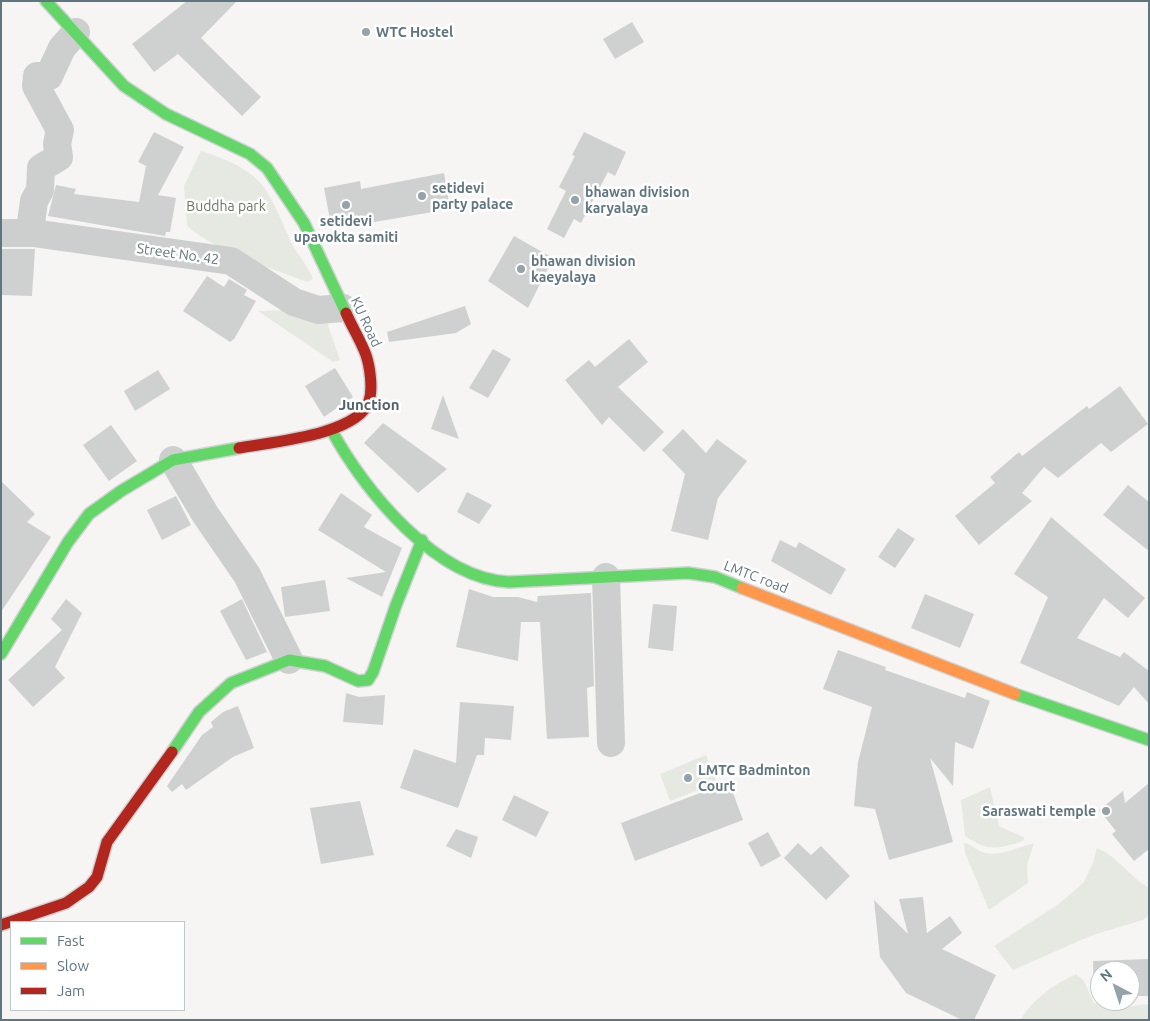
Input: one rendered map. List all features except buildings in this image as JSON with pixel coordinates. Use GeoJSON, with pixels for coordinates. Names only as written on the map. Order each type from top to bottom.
{"type":"FeatureCollection","features":[{"type":"Feature","properties":{"kind":"street","name":"KU Road"},"geometry":{"type":"LineString","coordinates":[[1,654],[16,626],[68,542],[89,514],[121,491],[172,460],[332,431],[351,422],[359,414],[369,403],[371,390],[366,356],[304,223],[267,168],[250,154],[200,132],[166,114],[124,86],[46,1]]}},
{"type":"Feature","properties":{"kind":"street"},"geometry":{"type":"LineString","coordinates":[[32,233],[31,222],[34,201],[40,190],[41,168],[59,157],[57,144],[60,130],[36,86],[37,76],[49,76],[62,48],[76,32]]}},
{"type":"Feature","properties":{"kind":"street","name":"Street No. 42"},"geometry":{"type":"LineString","coordinates":[[1,233],[32,233],[231,261],[294,302],[318,310],[343,308]]}},
{"type":"Feature","properties":{"kind":"street","name":"LMTC road"},"geometry":{"type":"LineString","coordinates":[[332,431],[343,454],[403,525],[465,571],[496,581],[688,573],[716,576],[1054,709],[1149,740]]}},
{"type":"Feature","properties":{"kind":"street"},"geometry":{"type":"LineString","coordinates":[[172,460],[205,514],[247,575],[289,660]]}},
{"type":"Feature","properties":{"kind":"street"},"geometry":{"type":"LineString","coordinates":[[13,921],[66,903],[89,887],[97,877],[108,842],[118,824],[137,802],[199,712],[232,683],[289,660],[325,666],[358,681],[368,680],[373,672],[396,605],[422,540]]}},
{"type":"Feature","properties":{"kind":"street"},"geometry":{"type":"LineString","coordinates":[[606,577],[611,743]]}},
{"type":"Feature","properties":{"kind":"green space","name":"Buddha park"},"geometry":{"type":"Polygon","coordinates":[[[201,151],[237,165],[260,183],[270,197],[293,246],[313,279],[307,282],[244,258],[212,243],[187,226],[184,186],[201,151]]]}},
{"type":"Feature","properties":{"kind":"green space"},"geometry":{"type":"Polygon","coordinates":[[[290,310],[327,322],[340,360],[333,362],[258,311],[290,310]]]}},
{"type":"Feature","properties":{"kind":"green space","name":"LMTC Badminton Court"},"geometry":{"type":"Polygon","coordinates":[[[706,755],[717,783],[670,801],[660,774],[706,755]]]}},
{"type":"Feature","properties":{"kind":"green space"},"geometry":{"type":"Polygon","coordinates":[[[990,787],[999,826],[1025,838],[1023,841],[993,848],[980,845],[965,836],[961,800],[990,787]]]}},
{"type":"Feature","properties":{"kind":"green space"},"geometry":{"type":"Polygon","coordinates":[[[964,843],[992,854],[1034,843],[1027,865],[1028,883],[989,910],[965,853],[964,843]]]}},
{"type":"Feature","properties":{"kind":"green space"},"geometry":{"type":"Polygon","coordinates":[[[1097,848],[1111,856],[1149,888],[1149,915],[1143,920],[1093,935],[1013,970],[994,946],[1060,903],[1084,882],[1093,863],[1097,848]]]}},
{"type":"Feature","properties":{"kind":"green space"},"geometry":{"type":"Polygon","coordinates":[[[1076,974],[1084,981],[1090,994],[1090,1011],[1140,1011],[1140,1005],[1149,1004],[1149,1020],[1020,1020],[1031,1005],[1060,983],[1076,974]]]}},
{"type":"Feature","properties":{"kind":"traffic: fast"},"geometry":{"type":"LineString","coordinates":[[46,1],[124,86],[166,114],[250,154],[267,168],[304,223],[346,313]]}},
{"type":"Feature","properties":{"kind":"traffic: fast"},"geometry":{"type":"LineString","coordinates":[[332,431],[363,479],[405,527],[429,548],[455,565],[482,577],[509,582],[688,573],[715,577],[742,588]]}},
{"type":"Feature","properties":{"kind":"traffic: fast"},"geometry":{"type":"LineString","coordinates":[[1,654],[68,542],[89,514],[121,491],[173,460],[239,448]]}},
{"type":"Feature","properties":{"kind":"traffic: fast"},"geometry":{"type":"LineString","coordinates":[[172,752],[199,712],[231,683],[289,660],[325,666],[358,681],[368,680],[373,672],[396,605],[422,540]]}},
{"type":"Feature","properties":{"kind":"traffic: fast"},"geometry":{"type":"LineString","coordinates":[[1015,694],[1149,740]]}},
{"type":"Feature","properties":{"kind":"traffic: slow"},"geometry":{"type":"LineString","coordinates":[[742,588],[1015,694]]}},
{"type":"Feature","properties":{"kind":"traffic: jam"},"geometry":{"type":"LineString","coordinates":[[239,448],[312,435],[349,422],[362,413],[370,396],[370,372],[364,350],[346,313]]}},
{"type":"Feature","properties":{"kind":"traffic: jam"},"geometry":{"type":"LineString","coordinates":[[13,921],[66,903],[89,887],[97,877],[107,842],[172,752]]}},
{"type":"Feature","properties":{"kind":"traffic: jam"},"geometry":{"type":"LineString","coordinates":[[1,925],[10,922]]}},
{"type":"Feature","properties":{"kind":"place","name":"WTC Hostel"},"geometry":{"type":"Point","coordinates":[366,32]}},
{"type":"Feature","properties":{"kind":"place","name":"setidevi party palace"},"geometry":{"type":"Point","coordinates":[422,196]}},
{"type":"Feature","properties":{"kind":"place","name":"bhawan division karyalaya"},"geometry":{"type":"Point","coordinates":[575,200]}},
{"type":"Feature","properties":{"kind":"place","name":"setidevi upavokta samiti"},"geometry":{"type":"Point","coordinates":[346,205]}},
{"type":"Feature","properties":{"kind":"place","name":"bhawan division kaeyalaya"},"geometry":{"type":"Point","coordinates":[521,269]}},
{"type":"Feature","properties":{"kind":"place","name":"LMTC Badminton Court"},"geometry":{"type":"Point","coordinates":[688,778]}},
{"type":"Feature","properties":{"kind":"place","name":"Saraswati temple"},"geometry":{"type":"Point","coordinates":[1106,811]}},
{"type":"Feature","properties":{"kind":"district","name":"Junction"},"geometry":{"type":"Point","coordinates":[369,405]}}]}
